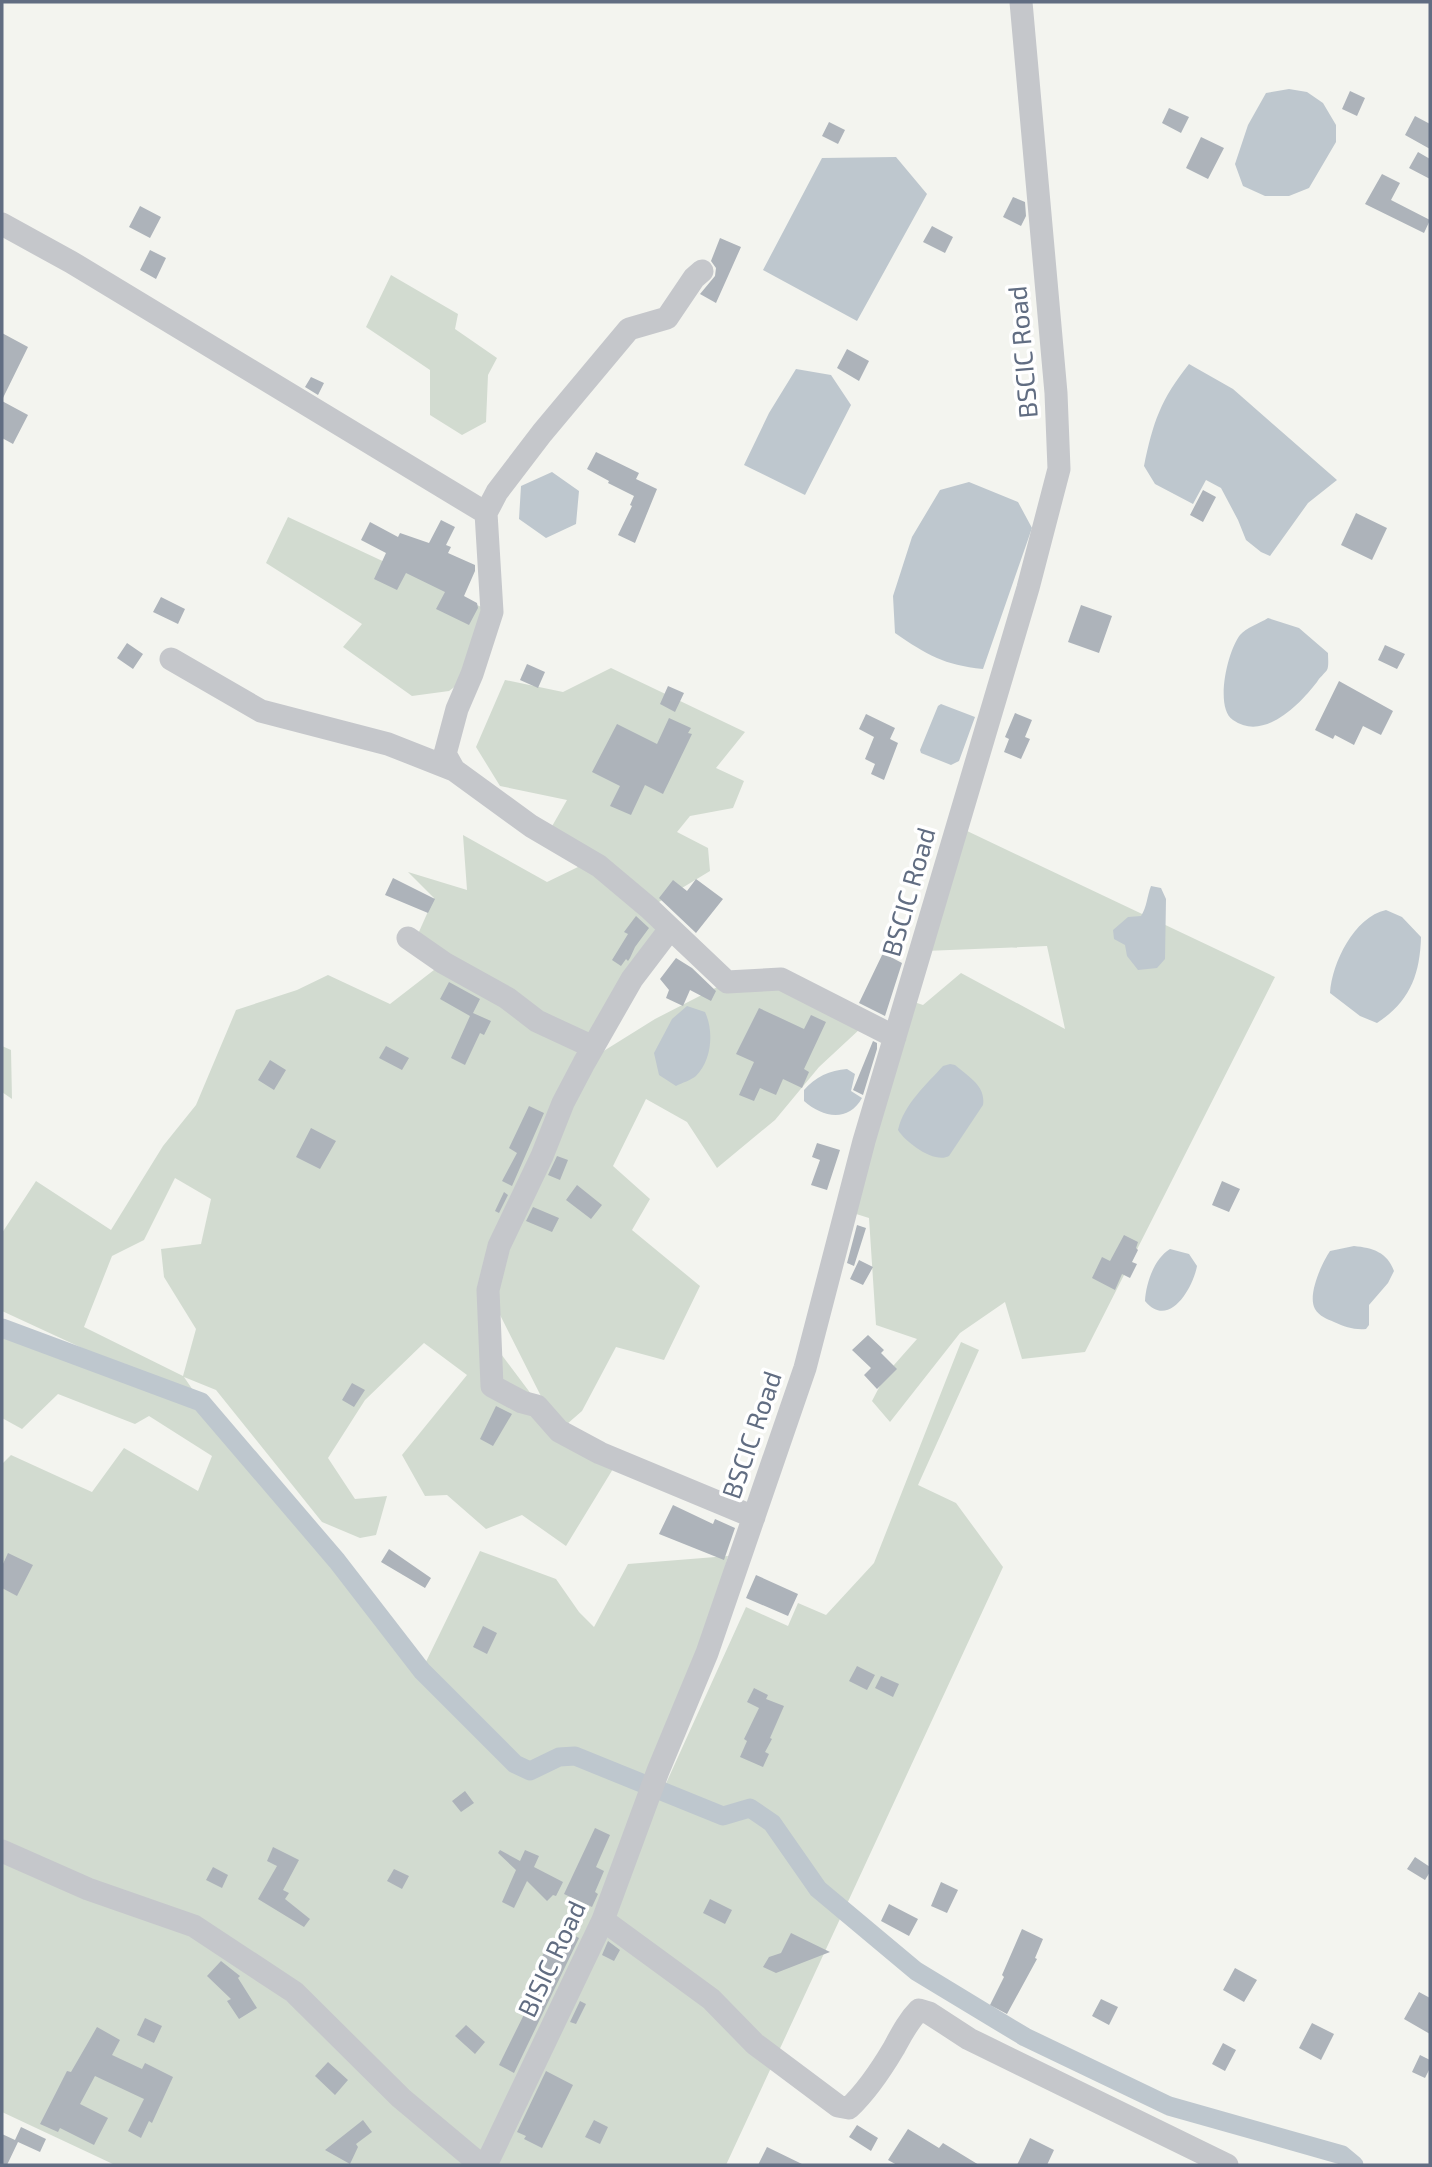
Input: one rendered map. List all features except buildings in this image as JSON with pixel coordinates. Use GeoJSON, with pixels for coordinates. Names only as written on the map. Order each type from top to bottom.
{"type":"FeatureCollection","features":[{"type":"Feature","properties":{"kind":"street","name":"BSCIC Road"},"geometry":{"type":"LineString","coordinates":[[658,1771],[707,1653],[805,1368],[864,1141],[1028,588],[1059,469],[1056,393],[1021,2]]}},
{"type":"Feature","properties":{"kind":"street"},"geometry":{"type":"LineString","coordinates":[[2,224],[71,262],[485,513]]}},
{"type":"Feature","properties":{"kind":"street"},"geometry":{"type":"LineString","coordinates":[[454,770],[445,754],[457,709],[472,674],[492,612],[485,513],[497,492],[542,433],[629,329],[667,318],[694,278],[702,271]]}},
{"type":"Feature","properties":{"kind":"street"},"geometry":{"type":"LineString","coordinates":[[171,659],[261,711],[388,744],[454,770],[531,826],[599,866],[649,908],[727,982],[781,979],[895,1037]]}},
{"type":"Feature","properties":{"kind":"street"},"geometry":{"type":"LineString","coordinates":[[670,929],[632,979],[593,1047],[564,1103],[499,1246],[488,1290],[492,1386],[522,1402],[537,1406],[559,1431],[600,1452],[754,1517]]}},
{"type":"Feature","properties":{"kind":"street"},"geometry":{"type":"LineString","coordinates":[[408,938],[444,963],[507,998],[537,1021],[593,1047]]}},
{"type":"Feature","properties":{"kind":"street","name":"BISIC Road"},"geometry":{"type":"LineString","coordinates":[[484,2165],[603,1920],[658,1771]]}},
{"type":"Feature","properties":{"kind":"street"},"geometry":{"type":"LineString","coordinates":[[2,1851],[88,1889],[194,1926],[294,1992],[401,2098],[484,2165]]}},
{"type":"Feature","properties":{"kind":"street"},"geometry":{"type":"LineString","coordinates":[[603,1920],[711,1999],[755,2044],[838,2106],[849,2108],[861,2097],[919,2010],[929,2013],[968,2039],[1227,2165]]}},
{"type":"Feature","properties":{"kind":"shaded area"},"geometry":{"type":"Polygon","coordinates":[[[1289,89],[1307,92],[1323,103],[1336,125],[1336,142],[1309,188],[1289,196],[1265,196],[1243,186],[1235,164],[1248,125],[1266,93],[1289,89]]]}},
{"type":"Feature","properties":{"kind":"shaded area"},"geometry":{"type":"Polygon","coordinates":[[[896,157],[927,194],[857,321],[763,270],[822,158],[896,157]]]}},
{"type":"Feature","properties":{"kind":"shaded area"},"geometry":{"type":"Polygon","coordinates":[[[391,275],[458,314],[455,329],[497,358],[488,375],[486,422],[462,435],[430,415],[430,370],[366,327],[391,275]]]}},
{"type":"Feature","properties":{"kind":"shaded area"},"geometry":{"type":"Polygon","coordinates":[[[1189,364],[1233,389],[1337,480],[1308,503],[1270,556],[1246,540],[1221,488],[1206,480],[1193,504],[1155,484],[1144,466],[1159,412],[1189,364]]]}},
{"type":"Feature","properties":{"kind":"shaded area"},"geometry":{"type":"Polygon","coordinates":[[[796,369],[831,375],[851,405],[805,495],[744,465],[769,413],[796,369]]]}},
{"type":"Feature","properties":{"kind":"shaded area"},"geometry":{"type":"Polygon","coordinates":[[[552,472],[579,491],[576,524],[546,538],[519,519],[521,486],[552,472]]]}},
{"type":"Feature","properties":{"kind":"shaded area"},"geometry":{"type":"Polygon","coordinates":[[[969,482],[1018,502],[1032,528],[983,669],[936,658],[895,633],[893,596],[912,537],[940,490],[969,482]]]}},
{"type":"Feature","properties":{"kind":"shaded area"},"geometry":{"type":"Polygon","coordinates":[[[288,517],[492,612],[472,674],[449,691],[412,696],[343,647],[362,624],[266,563],[288,517]]]}},
{"type":"Feature","properties":{"kind":"shaded area"},"geometry":{"type":"Polygon","coordinates":[[[1268,618],[1299,628],[1328,653],[1328,668],[1310,691],[1280,718],[1257,726],[1245,726],[1233,720],[1227,713],[1224,703],[1225,678],[1231,653],[1240,635],[1268,618]]]}},
{"type":"Feature","properties":{"kind":"shaded area"},"geometry":{"type":"Polygon","coordinates":[[[611,668],[745,732],[716,768],[744,781],[733,808],[690,816],[677,832],[708,848],[710,871],[649,908],[670,929],[586,1062],[655,1019],[727,982],[781,979],[861,1028],[819,1067],[775,1120],[717,1168],[687,1122],[646,1099],[613,1166],[650,1199],[632,1230],[700,1286],[664,1360],[616,1347],[582,1411],[559,1431],[616,1464],[566,1546],[522,1515],[486,1529],[447,1495],[425,1496],[402,1455],[467,1375],[424,1343],[365,1400],[328,1458],[355,1499],[387,1496],[376,1535],[360,1538],[322,1522],[216,1390],[184,1377],[201,1402],[337,1561],[422,1670],[480,1551],[556,1579],[579,1612],[594,1627],[628,1564],[728,1556],[703,1650],[605,1918],[746,1607],[788,1626],[798,1603],[826,1615],[874,1563],[961,1342],[979,1350],[918,1485],[956,1503],[1003,1567],[726,2165],[486,2165],[194,1926],[2,1851],[2,1464],[11,1455],[92,1492],[124,1448],[198,1491],[212,1456],[149,1416],[135,1424],[58,1394],[22,1429],[2,1418],[2,1328],[188,1397],[2,1311],[2,1233],[36,1181],[111,1230],[163,1146],[196,1105],[236,1010],[297,990],[328,975],[390,1004],[443,963],[418,934],[434,898],[408,872],[467,890],[463,835],[547,882],[578,867],[547,835],[567,800],[500,786],[476,747],[505,680],[563,692],[611,668]],[[175,1178],[144,1240],[112,1256],[84,1327],[183,1376],[196,1329],[164,1277],[161,1249],[201,1244],[211,1199],[175,1178]],[[488,1291],[489,1338],[556,1426],[488,1291]]]}},
{"type":"Feature","properties":{"kind":"shaded area"},"geometry":{"type":"Polygon","coordinates":[[[941,704],[975,717],[959,761],[951,765],[921,753],[920,750],[941,704]]]}},
{"type":"Feature","properties":{"kind":"shaded area"},"geometry":{"type":"Polygon","coordinates":[[[965,830],[1275,977],[1085,1352],[1022,1359],[1005,1302],[960,1333],[890,1422],[872,1401],[886,1374],[917,1339],[876,1325],[869,1218],[853,1213],[911,1001],[923,1005],[961,973],[1065,1029],[1047,946],[925,951],[965,830]]]}},
{"type":"Feature","properties":{"kind":"shaded area"},"geometry":{"type":"Polygon","coordinates":[[[1151,886],[1161,888],[1166,899],[1165,959],[1157,968],[1138,970],[1127,956],[1125,945],[1114,939],[1113,930],[1128,917],[1141,916],[1151,886]]]}},
{"type":"Feature","properties":{"kind":"shaded area"},"geometry":{"type":"Polygon","coordinates":[[[1386,910],[1402,917],[1421,937],[1420,951],[1411,987],[1397,1006],[1377,1023],[1360,1016],[1330,993],[1340,955],[1355,931],[1374,914],[1386,910]]]}},
{"type":"Feature","properties":{"kind":"shaded area"},"geometry":{"type":"Polygon","coordinates":[[[687,1006],[705,1012],[710,1028],[710,1045],[705,1062],[696,1076],[676,1086],[659,1075],[654,1053],[672,1019],[687,1006]]]}},
{"type":"Feature","properties":{"kind":"shaded area"},"geometry":{"type":"Polygon","coordinates":[[[2,1046],[11,1050],[12,1099],[2,1092],[2,1046]]]}},
{"type":"Feature","properties":{"kind":"shaded area"},"geometry":{"type":"Polygon","coordinates":[[[955,1065],[975,1082],[982,1092],[983,1105],[949,1156],[943,1158],[929,1155],[914,1146],[898,1130],[916,1095],[943,1066],[955,1065]]]}},
{"type":"Feature","properties":{"kind":"shaded area"},"geometry":{"type":"Polygon","coordinates":[[[847,1069],[855,1074],[851,1091],[862,1098],[850,1111],[827,1114],[804,1101],[804,1090],[813,1081],[829,1073],[847,1069]]]}},
{"type":"Feature","properties":{"kind":"shaded area"},"geometry":{"type":"Polygon","coordinates":[[[1354,1246],[1383,1255],[1394,1271],[1388,1283],[1369,1305],[1369,1325],[1366,1329],[1350,1328],[1326,1318],[1315,1309],[1313,1303],[1316,1279],[1330,1251],[1354,1246]]]}},
{"type":"Feature","properties":{"kind":"shaded area"},"geometry":{"type":"Polygon","coordinates":[[[1170,1249],[1189,1254],[1197,1266],[1185,1294],[1178,1303],[1163,1311],[1154,1309],[1145,1301],[1155,1265],[1170,1249]]]}},
{"type":"Feature","properties":{"kind":"shaded area"},"geometry":{"type":"Polygon","coordinates":[[[2,1858],[192,1929],[291,1994],[465,2165],[115,2165],[2,2112],[2,1858]]]}},
{"type":"Feature","properties":{"kind":"waterway"},"geometry":{"type":"LineString","coordinates":[[2,1328],[201,1402],[337,1561],[422,1671],[515,1764],[530,1771],[559,1757],[575,1756],[723,1816],[750,1808],[772,1823],[818,1889],[916,1971],[1025,2037],[1169,2106],[1342,2155],[1354,2165]]}}]}
